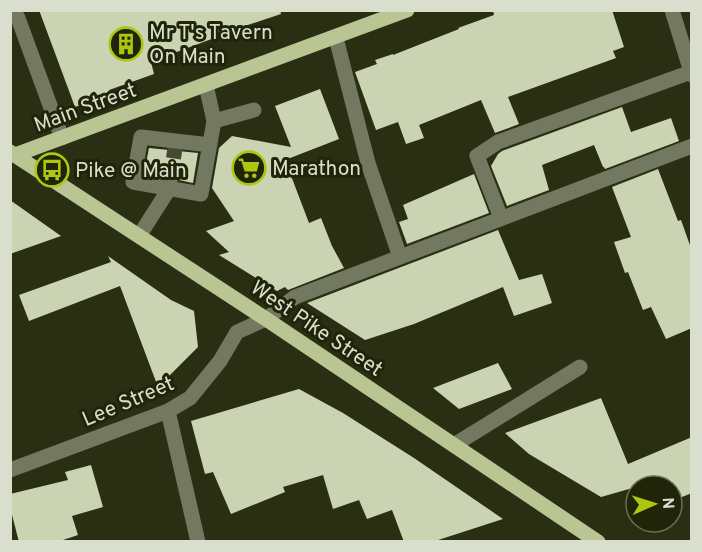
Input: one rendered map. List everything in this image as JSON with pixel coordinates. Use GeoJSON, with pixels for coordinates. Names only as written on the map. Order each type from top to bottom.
{"type":"FeatureCollection","features":[{"type":"Feature","properties":{"kind":"main road","name":"Main Street"},"geometry":{"type":"LineString","coordinates":[[13,153],[62,138],[407,10]]}},
{"type":"Feature","properties":{"kind":"main road","name":"West Pike Street"},"geometry":{"type":"LineString","coordinates":[[13,153],[266,319],[598,542]]}},
{"type":"Feature","properties":{"kind":"street"},"geometry":{"type":"LineString","coordinates":[[13,10],[18,18],[62,138]]}},
{"type":"Feature","properties":{"kind":"street"},"geometry":{"type":"LineString","coordinates":[[501,218],[477,156],[498,142],[691,74],[672,10]]}},
{"type":"Feature","properties":{"kind":"street"},"geometry":{"type":"LineString","coordinates":[[336,38],[368,163],[400,256]]}},
{"type":"Feature","properties":{"kind":"street"},"geometry":{"type":"LineString","coordinates":[[206,85],[214,121],[210,145],[201,194],[169,185],[133,182],[141,137],[176,145],[210,145]]}},
{"type":"Feature","properties":{"kind":"street"},"geometry":{"type":"LineString","coordinates":[[214,121],[254,110]]}},
{"type":"Feature","properties":{"kind":"street","name":"Lee Street"},"geometry":{"type":"LineString","coordinates":[[10,470],[168,411],[190,398],[220,361],[237,332],[266,319],[295,297],[692,146]]}},
{"type":"Feature","properties":{"kind":"street"},"geometry":{"type":"LineString","coordinates":[[139,236],[169,185]]}},
{"type":"Feature","properties":{"kind":"street"},"geometry":{"type":"LineString","coordinates":[[454,445],[580,367]]}},
{"type":"Feature","properties":{"kind":"street"},"geometry":{"type":"LineString","coordinates":[[168,411],[198,542]]}},
{"type":"Feature","properties":{"kind":"building"},"geometry":{"type":"Polygon","coordinates":[[[39,10],[280,10],[281,14],[224,33],[151,62],[154,74],[109,90],[111,94],[75,107],[39,10]]]}},
{"type":"Feature","properties":{"kind":"building"},"geometry":{"type":"Polygon","coordinates":[[[493,10],[612,10],[624,47],[613,51],[616,58],[508,97],[519,124],[495,133],[481,100],[419,125],[424,138],[406,144],[398,122],[376,130],[355,72],[377,64],[375,60],[494,15],[493,10]]]}},
{"type":"Feature","properties":{"kind":"building"},"geometry":{"type":"Polygon","coordinates":[[[320,89],[339,139],[285,160],[309,223],[321,218],[344,268],[288,290],[285,287],[277,291],[219,255],[229,252],[206,231],[234,221],[212,188],[219,148],[232,136],[291,147],[275,106],[320,89]]]}},
{"type":"Feature","properties":{"kind":"building"},"geometry":{"type":"Polygon","coordinates":[[[622,107],[631,132],[671,118],[679,141],[605,169],[594,145],[542,165],[549,190],[507,206],[491,166],[498,154],[622,107]]]}},
{"type":"Feature","properties":{"kind":"building"},"geometry":{"type":"Polygon","coordinates":[[[149,148],[198,153],[193,183],[179,180],[172,172],[162,177],[144,174],[149,148]]]}},
{"type":"Feature","properties":{"kind":"building"},"geometry":{"type":"Polygon","coordinates":[[[658,169],[692,251],[692,328],[666,339],[651,307],[643,310],[628,272],[625,273],[614,242],[631,237],[612,187],[658,169]]]}},
{"type":"Feature","properties":{"kind":"building"},"geometry":{"type":"Polygon","coordinates":[[[474,174],[489,213],[407,244],[399,222],[408,219],[403,205],[474,174]]]}},
{"type":"Feature","properties":{"kind":"building"},"geometry":{"type":"Polygon","coordinates":[[[10,200],[61,236],[10,254],[10,200]]]}},
{"type":"Feature","properties":{"kind":"building"},"geometry":{"type":"Polygon","coordinates":[[[498,230],[519,280],[542,274],[552,303],[514,316],[503,287],[414,324],[365,340],[307,303],[498,230]]]}},
{"type":"Feature","properties":{"kind":"building"},"geometry":{"type":"Polygon","coordinates":[[[108,256],[171,300],[194,311],[198,347],[158,387],[120,286],[29,321],[19,295],[111,262],[108,256]]]}},
{"type":"Feature","properties":{"kind":"building"},"geometry":{"type":"Polygon","coordinates":[[[498,363],[512,389],[459,409],[433,388],[498,363]]]}},
{"type":"Feature","properties":{"kind":"building"},"geometry":{"type":"Polygon","coordinates":[[[299,389],[343,413],[414,458],[503,519],[432,542],[404,542],[392,510],[367,519],[359,500],[333,509],[323,475],[283,487],[285,492],[231,514],[213,472],[205,474],[191,421],[299,389]]]}},
{"type":"Feature","properties":{"kind":"building"},"geometry":{"type":"Polygon","coordinates":[[[601,398],[628,464],[692,437],[692,493],[684,496],[684,474],[624,474],[624,490],[601,497],[529,454],[505,433],[601,398]]]}},
{"type":"Feature","properties":{"kind":"building"},"geometry":{"type":"Polygon","coordinates":[[[91,465],[103,507],[72,516],[78,535],[57,542],[19,542],[10,507],[10,494],[68,480],[65,472],[91,465]]]}},
{"type":"Feature","properties":{"kind":"tunnel"},"geometry":{"type":"LineString","coordinates":[[170,181],[175,148]]}},
{"type":"Feature","properties":{"kind":"place","name":"Mr T's Tavern On Main"},"geometry":{"type":"Point","coordinates":[126,44]}},
{"type":"Feature","properties":{"kind":"place","name":"Marathon"},"geometry":{"type":"Point","coordinates":[249,168]}},
{"type":"Feature","properties":{"kind":"place","name":"Pike @ Main"},"geometry":{"type":"Point","coordinates":[52,170]}}]}
